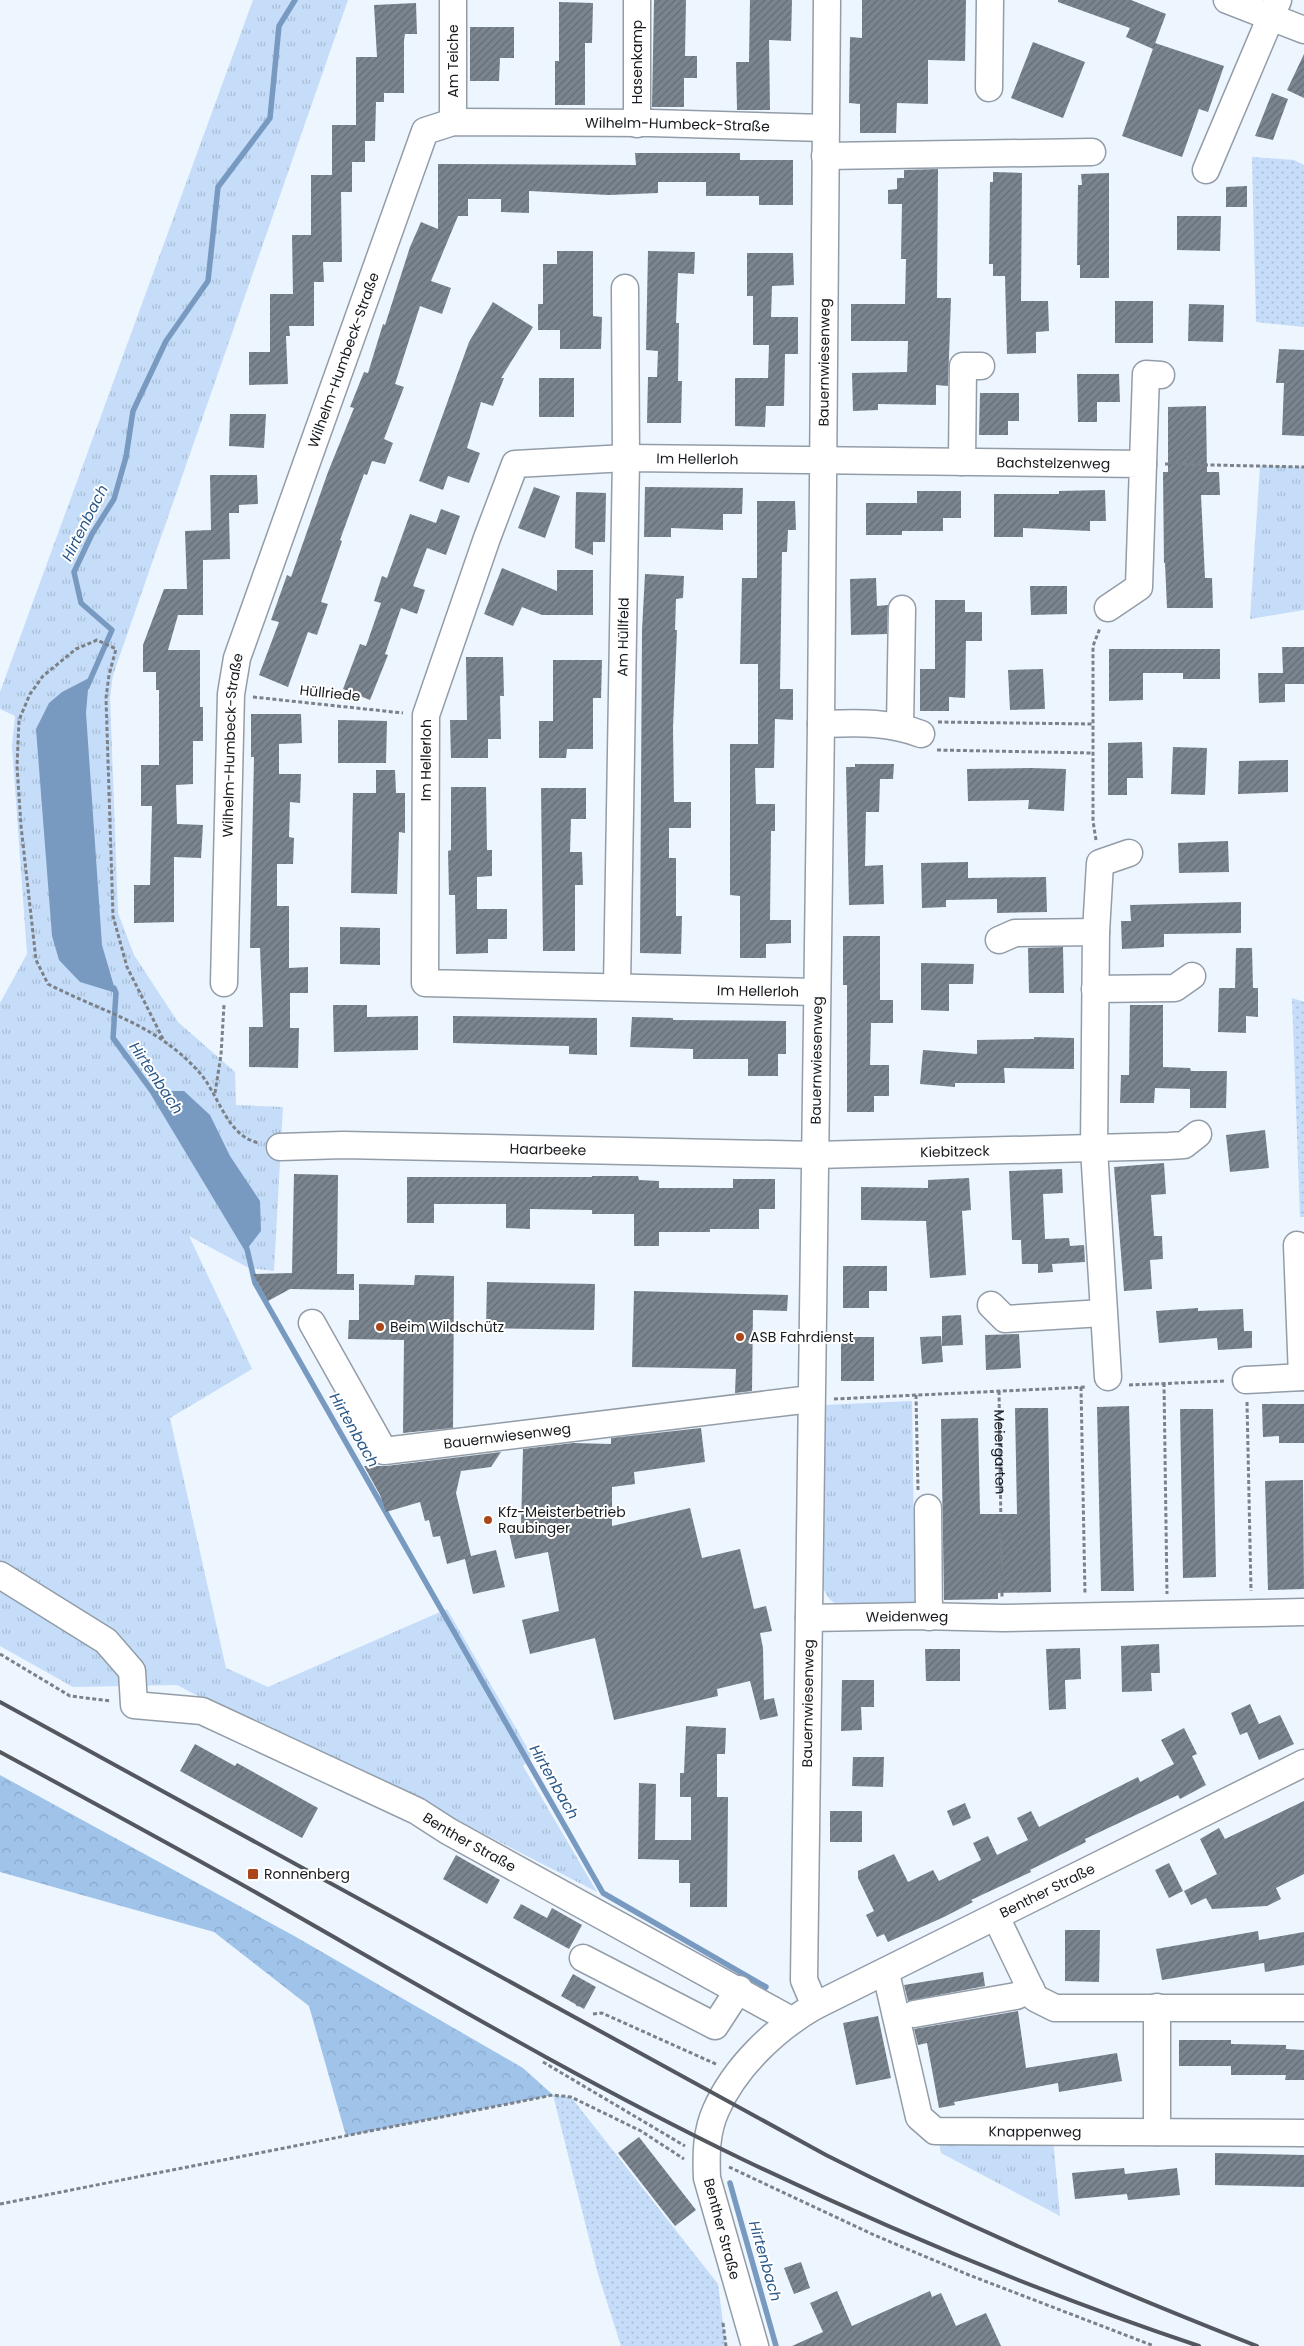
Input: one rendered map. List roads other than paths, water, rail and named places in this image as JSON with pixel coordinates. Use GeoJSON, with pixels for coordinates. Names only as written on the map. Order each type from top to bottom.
{"type":"FeatureCollection","features":[{"type":"Feature","properties":{"kind":"street","name":"Am Teiche"},"geometry":{"type":"LineString","coordinates":[[454,0],[454,122]]}},
{"type":"Feature","properties":{"kind":"street","name":"Hasenkamp"},"geometry":{"type":"LineString","coordinates":[[637,0],[637,124]]}},
{"type":"Feature","properties":{"kind":"street","name":"Bauernwiesenweg"},"geometry":{"type":"LineString","coordinates":[[815,2006],[804,1980],[821,724],[819,459],[826,0]]}},
{"type":"Feature","properties":{"kind":"street"},"geometry":{"type":"LineString","coordinates":[[989,88],[990,0]]}},
{"type":"Feature","properties":{"kind":"street"},"geometry":{"type":"LineString","coordinates":[[1227,0],[1275,8],[1304,30]]}},
{"type":"Feature","properties":{"kind":"street"},"geometry":{"type":"LineString","coordinates":[[1206,170],[1275,8]]}},
{"type":"Feature","properties":{"kind":"street","name":"Wilhelm-Humbeck-Straße"},"geometry":{"type":"LineString","coordinates":[[224,994],[231,694],[237,658],[425,131],[454,122],[825,128]]}},
{"type":"Feature","properties":{"kind":"street"},"geometry":{"type":"LineString","coordinates":[[825,156],[1092,152]]}},
{"type":"Feature","properties":{"kind":"street","name":"Am Hüllfeld"},"geometry":{"type":"LineString","coordinates":[[618,988],[626,458],[625,288]]}},
{"type":"Feature","properties":{"kind":"street"},"geometry":{"type":"LineString","coordinates":[[962,462],[963,366],[981,366]]}},
{"type":"Feature","properties":{"kind":"street"},"geometry":{"type":"LineString","coordinates":[[1108,608],[1139,587],[1146,374],[1161,375]]}},
{"type":"Feature","properties":{"kind":"street","name":"Im Hellerloh"},"geometry":{"type":"LineString","coordinates":[[816,992],[425,983],[426,715],[487,538],[515,464],[626,458],[819,459]]}},
{"type":"Feature","properties":{"kind":"street","name":"Bachstelzenweg"},"geometry":{"type":"LineString","coordinates":[[819,459],[1143,464]]}},
{"type":"Feature","properties":{"kind":"street"},"geometry":{"type":"LineString","coordinates":[[821,724],[875,723],[911,730],[902,609]]}},
{"type":"Feature","properties":{"kind":"street"},"geometry":{"type":"LineString","coordinates":[[1108,1383],[1094,1148],[1096,932],[1100,863],[1128,853]]}},
{"type":"Feature","properties":{"kind":"street"},"geometry":{"type":"LineString","coordinates":[[999,940],[1015,933],[1096,932]]}},
{"type":"Feature","properties":{"kind":"street"},"geometry":{"type":"LineString","coordinates":[[1095,989],[1175,988],[1192,976]]}},
{"type":"Feature","properties":{"kind":"street","name":"Kiebitzeck"},"geometry":{"type":"LineString","coordinates":[[816,1155],[1184,1145],[1198,1134]]}},
{"type":"Feature","properties":{"kind":"street","name":"Haarbeeke"},"geometry":{"type":"LineString","coordinates":[[280,1147],[344,1145],[816,1155]]}},
{"type":"Feature","properties":{"kind":"street"},"geometry":{"type":"LineString","coordinates":[[1246,1380],[1303,1377],[1297,1245]]}},
{"type":"Feature","properties":{"kind":"street"},"geometry":{"type":"LineString","coordinates":[[991,1304],[1005,1319],[1103,1312]]}},
{"type":"Feature","properties":{"kind":"street","name":"Bauernwiesenweg"},"geometry":{"type":"LineString","coordinates":[[312,1323],[384,1451],[811,1399]]}},
{"type":"Feature","properties":{"kind":"street"},"geometry":{"type":"LineString","coordinates":[[923,1504],[929,1617]]}},
{"type":"Feature","properties":{"kind":"street","name":"Benther Straße"},"geometry":{"type":"LineString","coordinates":[[0,1575],[106,1641],[132,1672],[134,1705],[202,1711],[418,1811],[448,1831],[739,1989],[791,2020]]}},
{"type":"Feature","properties":{"kind":"street","name":"Weidenweg"},"geometry":{"type":"LineString","coordinates":[[809,1618],[1003,1618],[1304,1612]]}},
{"type":"Feature","properties":{"kind":"street","name":"Benther Straße"},"geometry":{"type":"LineString","coordinates":[[755,2346],[707,2178],[697,2159],[707,2141],[716,2110],[734,2081],[759,2050],[791,2020],[815,2006],[886,1973],[1304,1763]]}},
{"type":"Feature","properties":{"kind":"street"},"geometry":{"type":"LineString","coordinates":[[996,1917],[1035,1998],[1055,2008],[1304,2008]]}},
{"type":"Feature","properties":{"kind":"street"},"geometry":{"type":"LineString","coordinates":[[587,1969],[715,2026],[739,1989]]}},
{"type":"Feature","properties":{"kind":"street","name":"Knappenweg"},"geometry":{"type":"LineString","coordinates":[[886,1973],[919,2117],[935,2132],[1304,2134]]}},
{"type":"Feature","properties":{"kind":"street"},"geometry":{"type":"LineString","coordinates":[[914,2014],[1016,1996],[1031,1989]]}},
{"type":"Feature","properties":{"kind":"street"},"geometry":{"type":"LineString","coordinates":[[1157,2007],[1157,2132]]}},
{"type":"Feature","properties":{"kind":"waterway","name":"Hirtenbach"},"geometry":{"type":"LineString","coordinates":[[87,687],[112,630],[81,603],[74,572],[92,534],[114,499],[126,457],[133,411],[166,341],[208,281],[218,187],[270,118],[279,26],[295,0]]}},
{"type":"Feature","properties":{"kind":"waterway","name":"Hirtenbach"},"geometry":{"type":"LineString","coordinates":[[114,988],[116,993],[113,1038],[152,1091],[247,1249],[255,1283],[603,1893],[766,1987]]}},
{"type":"Feature","properties":{"kind":"waterway","name":"Hirtenbach"},"geometry":{"type":"LineString","coordinates":[[730,2183],[776,2346]]}},
{"type":"Feature","properties":{"kind":"railway"},"geometry":{"type":"LineString","coordinates":[[0,1702],[826,2155],[932,2207],[1039,2256],[1257,2346]]}},
{"type":"Feature","properties":{"kind":"railway"},"geometry":{"type":"LineString","coordinates":[[0,1752],[248,1888],[556,2062],[681,2129],[856,2212],[969,2260],[1083,2305],[1199,2346]]}},
{"type":"Feature","properties":{"kind":"place","name":"Beim Wildschütz"},"geometry":{"type":"Point","coordinates":[380,1327]}},
{"type":"Feature","properties":{"kind":"place","name":"ASB Fahrdienst"},"geometry":{"type":"Point","coordinates":[740,1337]}},
{"type":"Feature","properties":{"kind":"place","name":"Kfz-Meisterbetrieb Raubinger"},"geometry":{"type":"Point","coordinates":[488,1520]}},
{"type":"Feature","properties":{"kind":"place","name":"Ronnenberg"},"geometry":{"type":"Point","coordinates":[253,1874]}}]}
